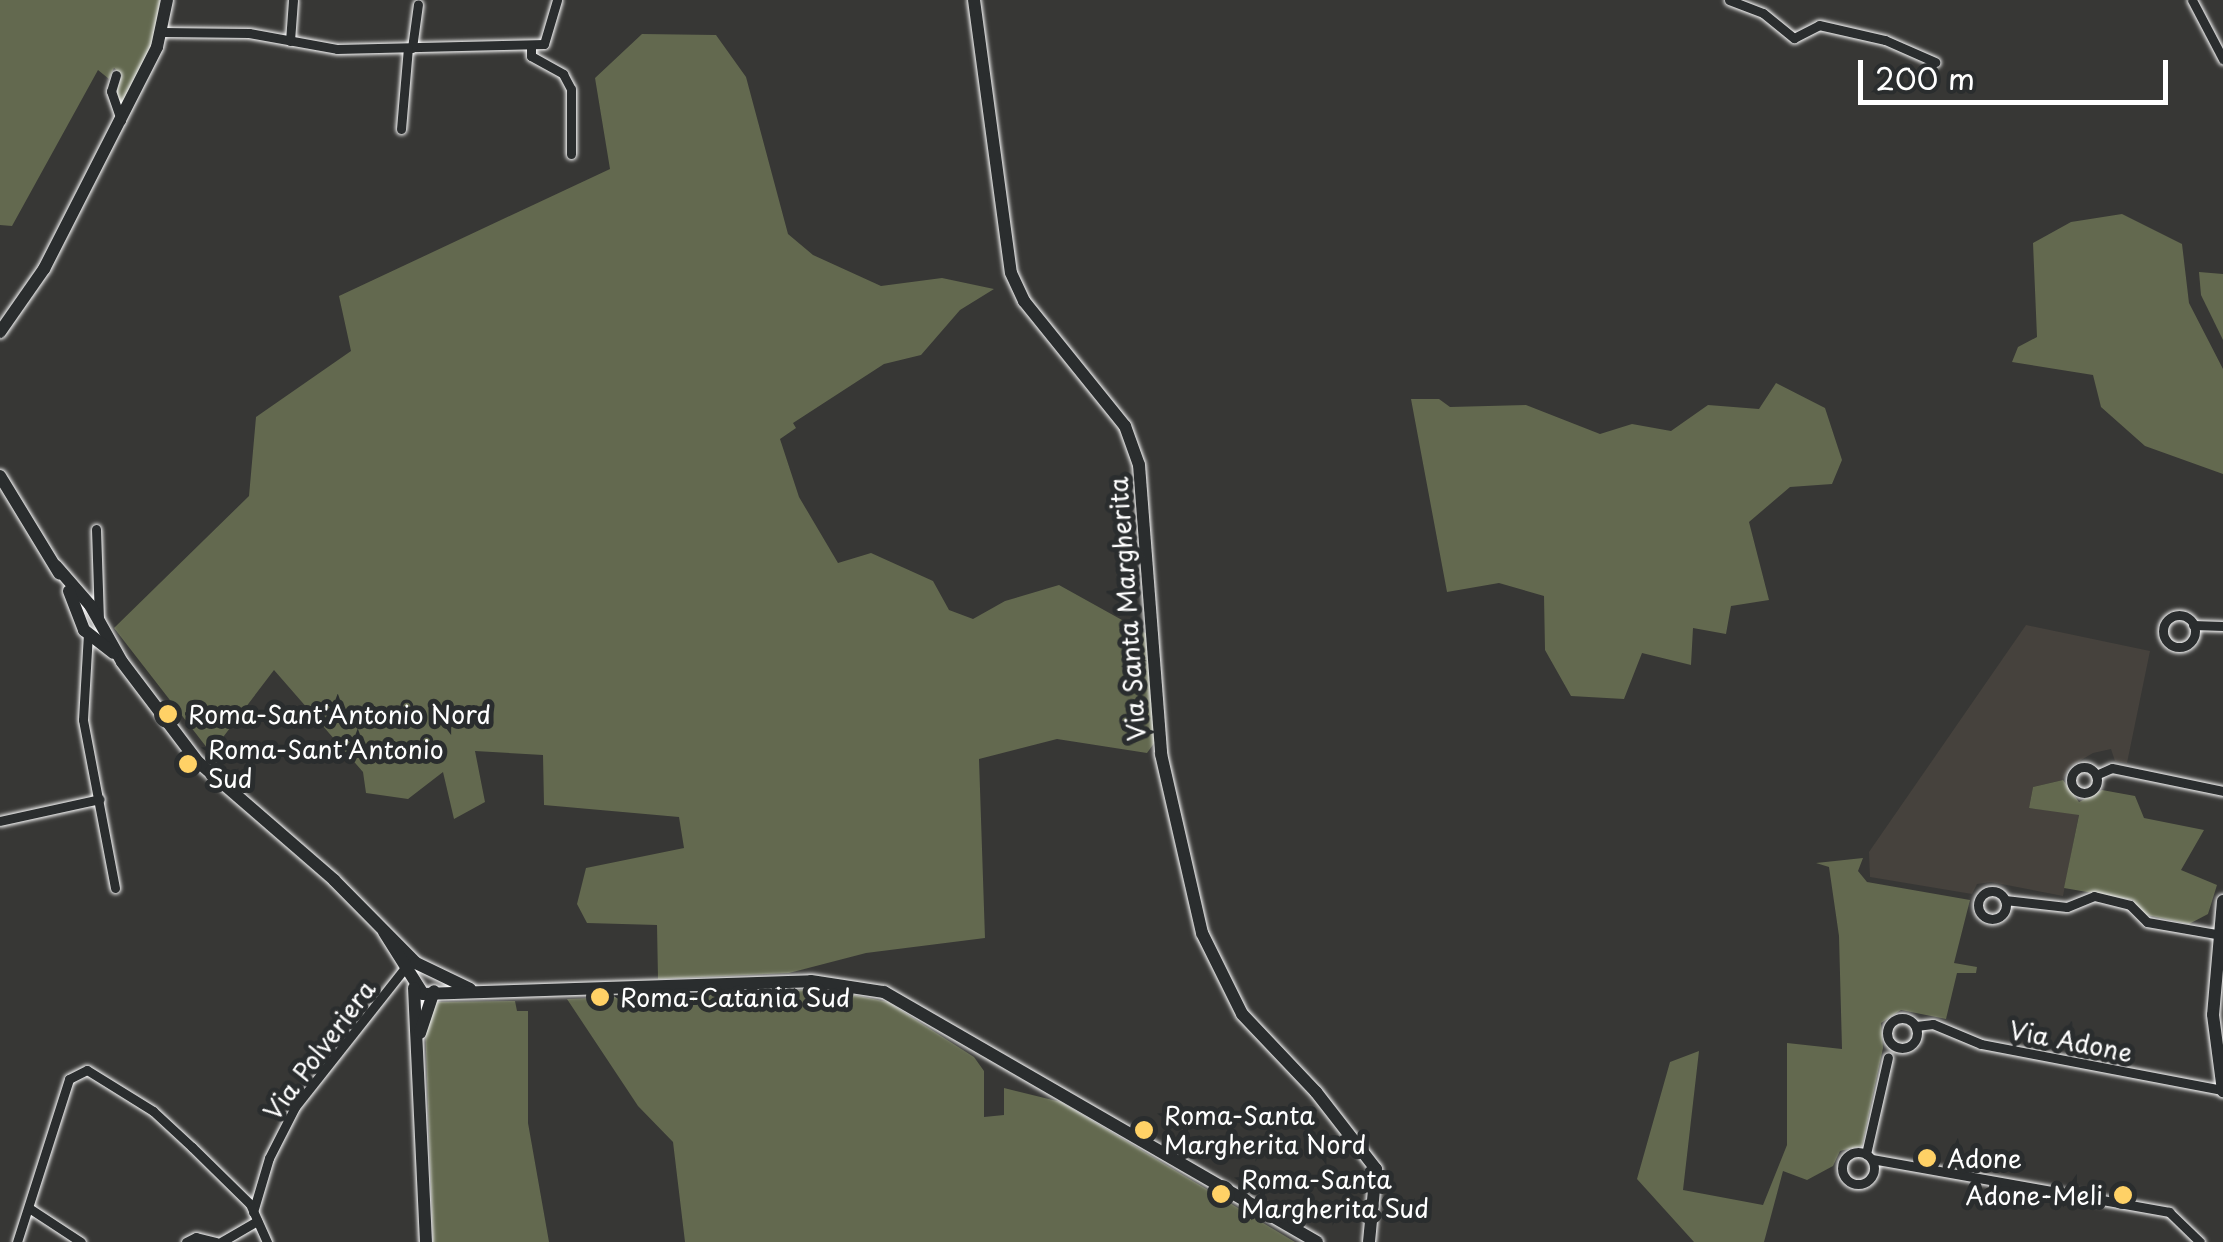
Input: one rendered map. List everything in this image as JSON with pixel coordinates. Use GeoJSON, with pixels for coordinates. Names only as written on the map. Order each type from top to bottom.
{"type":"FeatureCollection","features":[{"type":"Feature","properties":{"kind":"street"},"geometry":{"type":"LineString","coordinates":[[0,332],[30,292],[120,120],[162,36],[167,0]]}},
{"type":"Feature","properties":{"kind":"street"},"geometry":{"type":"LineString","coordinates":[[290,41],[293,0]]}},
{"type":"Feature","properties":{"kind":"street"},"geometry":{"type":"LineString","coordinates":[[162,36],[249,33],[290,41],[410,48],[544,44],[557,0]]}},
{"type":"Feature","properties":{"kind":"street","name":"Via Santa Margherita"},"geometry":{"type":"LineString","coordinates":[[974,0],[1011,273],[1024,302],[1125,426],[1139,465],[1160,754],[1202,933],[1242,1014],[1355,1140],[1376,1170],[1374,1220],[1366,1242]]}},
{"type":"Feature","properties":{"kind":"street"},"geometry":{"type":"LineString","coordinates":[[1729,0],[1763,13],[1794,38],[1819,26],[1884,40],[1935,62]]}},
{"type":"Feature","properties":{"kind":"street"},"geometry":{"type":"LineString","coordinates":[[2192,0],[2222,56]]}},
{"type":"Feature","properties":{"kind":"street"},"geometry":{"type":"LineString","coordinates":[[401,129],[418,4]]}},
{"type":"Feature","properties":{"kind":"street"},"geometry":{"type":"LineString","coordinates":[[532,45],[532,56],[563,74],[571,89],[571,154]]}},
{"type":"Feature","properties":{"kind":"street"},"geometry":{"type":"LineString","coordinates":[[116,75],[111,91],[120,120]]}},
{"type":"Feature","properties":{"kind":"street"},"geometry":{"type":"LineString","coordinates":[[0,476],[82,602],[94,628],[198,762],[334,880],[384,932],[426,986],[416,1060],[426,1242]]}},
{"type":"Feature","properties":{"kind":"street"},"geometry":{"type":"LineString","coordinates":[[96,529],[102,576],[83,720],[116,888]]}},
{"type":"Feature","properties":{"kind":"street"},"geometry":{"type":"LineString","coordinates":[[82,602],[102,576]]}},
{"type":"Feature","properties":{"kind":"street"},"geometry":{"type":"LineString","coordinates":[[2194,625],[2223,626]]}},
{"type":"Feature","properties":{"kind":"street"},"geometry":{"type":"LineString","coordinates":[[2096,775],[2112,768],[2223,791]]}},
{"type":"Feature","properties":{"kind":"street"},"geometry":{"type":"LineString","coordinates":[[0,821],[100,800]]}},
{"type":"Feature","properties":{"kind":"street"},"geometry":{"type":"LineString","coordinates":[[2005,900],[2014,896],[2067,906],[2094,896],[2130,905],[2147,922],[2216,934]]}},
{"type":"Feature","properties":{"kind":"street"},"geometry":{"type":"LineString","coordinates":[[2223,901],[2216,934],[2214,1053],[2223,1090]]}},
{"type":"Feature","properties":{"kind":"street"},"geometry":{"type":"LineString","coordinates":[[384,932],[404,969],[426,986],[507,993],[811,981],[884,992],[1317,1242]]}},
{"type":"Feature","properties":{"kind":"street","name":"Via Polveriera"},"geometry":{"type":"LineString","coordinates":[[255,1217],[269,1158],[296,1107],[404,969]]}},
{"type":"Feature","properties":{"kind":"street","name":"Via Adone"},"geometry":{"type":"LineString","coordinates":[[1916,1026],[1933,1024],[1981,1044],[2223,1090]]}},
{"type":"Feature","properties":{"kind":"street"},"geometry":{"type":"LineString","coordinates":[[1888,1058],[1869,1156],[2176,1218],[2200,1242]]}},
{"type":"Feature","properties":{"kind":"street"},"geometry":{"type":"LineString","coordinates":[[17,1242],[69,1079],[87,1070],[152,1111],[255,1217],[267,1242]]}},
{"type":"Feature","properties":{"kind":"street"},"geometry":{"type":"LineString","coordinates":[[29,1208],[81,1242]]}},
{"type":"Feature","properties":{"kind":"street"},"geometry":{"type":"LineString","coordinates":[[186,1242],[196,1236],[218,1242],[255,1217]]}},
{"type":"Feature","properties":{"kind":"street"},"geometry":{"type":"LineString","coordinates":[[1273,1217],[1302,1242]]}},
{"type":"Feature","properties":{"kind":"shaded area"},"geometry":{"type":"Polygon","coordinates":[[[2026,625],[2150,651],[2127,763],[2115,761],[2111,749],[2093,753],[2069,767],[2063,780],[2033,787],[2029,808],[2079,814],[2063,896],[1991,882],[1977,884],[1972,894],[1870,877],[1869,852],[2026,625]]]}},
{"type":"Feature","properties":{"kind":"green space"},"geometry":{"type":"Polygon","coordinates":[[[0,0],[160,0],[154,40],[122,107],[116,94],[122,75],[114,68],[109,79],[98,70],[12,226],[0,225],[0,0]]]}},
{"type":"Feature","properties":{"kind":"green space"},"geometry":{"type":"Polygon","coordinates":[[[642,34],[716,35],[746,77],[788,234],[813,255],[881,286],[942,278],[994,289],[960,310],[921,355],[884,364],[793,423],[796,428],[780,439],[799,497],[838,563],[871,553],[933,581],[949,610],[973,619],[1005,601],[1059,585],[1149,635],[1155,742],[1147,753],[1057,739],[979,759],[985,938],[866,953],[789,973],[658,979],[657,925],[587,923],[577,904],[586,868],[684,848],[679,817],[544,805],[543,755],[475,751],[485,802],[454,819],[443,772],[408,799],[366,793],[363,772],[274,670],[211,753],[114,628],[249,496],[256,417],[351,351],[339,296],[610,169],[595,78],[642,34]]]}},
{"type":"Feature","properties":{"kind":"green space"},"geometry":{"type":"Polygon","coordinates":[[[2122,214],[2182,244],[2189,303],[2223,369],[2223,474],[2145,446],[2101,407],[2093,375],[2012,362],[2018,347],[2037,337],[2033,243],[2071,222],[2122,214]]]}},
{"type":"Feature","properties":{"kind":"green space"},"geometry":{"type":"Polygon","coordinates":[[[2199,272],[2223,274],[2223,340],[2201,295],[2199,272]]]}},
{"type":"Feature","properties":{"kind":"green space"},"geometry":{"type":"Polygon","coordinates":[[[1776,383],[1825,408],[1842,460],[1832,484],[1790,487],[1749,522],[1769,600],[1731,606],[1726,634],[1693,628],[1691,665],[1642,653],[1624,699],[1571,696],[1545,650],[1544,596],[1499,583],[1447,592],[1411,399],[1439,399],[1450,407],[1526,405],[1600,434],[1632,424],[1671,431],[1708,405],[1759,409],[1776,383]]]}},
{"type":"Feature","properties":{"kind":"green space"},"geometry":{"type":"Polygon","coordinates":[[[2063,780],[2079,802],[2102,790],[2135,796],[2144,818],[2204,830],[2181,870],[2217,885],[2208,914],[2189,924],[2142,914],[2133,900],[2064,888],[2079,815],[2029,808],[2033,787],[2063,780]]]}},
{"type":"Feature","properties":{"kind":"green space"},"geometry":{"type":"Polygon","coordinates":[[[1863,858],[1858,871],[1867,882],[1970,900],[1954,963],[1977,967],[1976,973],[1957,973],[1946,1019],[1901,1010],[1881,1023],[1883,1048],[1862,1146],[1840,1151],[1833,1166],[1807,1180],[1783,1171],[1764,1242],[1694,1242],[1637,1179],[1670,1062],[1699,1051],[1683,1190],[1763,1205],[1787,1145],[1787,1043],[1842,1049],[1839,936],[1829,867],[1816,863],[1863,858]]]}},
{"type":"Feature","properties":{"kind":"green space"},"geometry":{"type":"Polygon","coordinates":[[[825,989],[888,1002],[974,1057],[984,1071],[984,1117],[1004,1115],[1004,1088],[1061,1102],[1295,1242],[685,1242],[673,1142],[638,1106],[567,999],[825,989]]]}},
{"type":"Feature","properties":{"kind":"green space"},"geometry":{"type":"Polygon","coordinates":[[[515,1001],[517,1011],[528,1011],[528,1123],[549,1242],[433,1242],[425,1024],[434,1002],[515,1001]]]}},
{"type":"Feature","properties":{"kind":"place","name":"Roma-Sant'Antonio Nord"},"geometry":{"type":"Point","coordinates":[168,714]}},
{"type":"Feature","properties":{"kind":"place","name":"Roma-Sant'Antonio Sud"},"geometry":{"type":"Point","coordinates":[188,764]}},
{"type":"Feature","properties":{"kind":"place","name":"Roma-Catania Sud"},"geometry":{"type":"Point","coordinates":[600,997]}},
{"type":"Feature","properties":{"kind":"place","name":"Roma-Santa Margherita Nord"},"geometry":{"type":"Point","coordinates":[1144,1130]}},
{"type":"Feature","properties":{"kind":"place","name":"Adone"},"geometry":{"type":"Point","coordinates":[1927,1158]}},
{"type":"Feature","properties":{"kind":"place","name":"Roma-Santa Margherita Sud"},"geometry":{"type":"Point","coordinates":[1221,1194]}},
{"type":"Feature","properties":{"kind":"place","name":"Adone-Meli"},"geometry":{"type":"Point","coordinates":[2123,1195]}}]}
